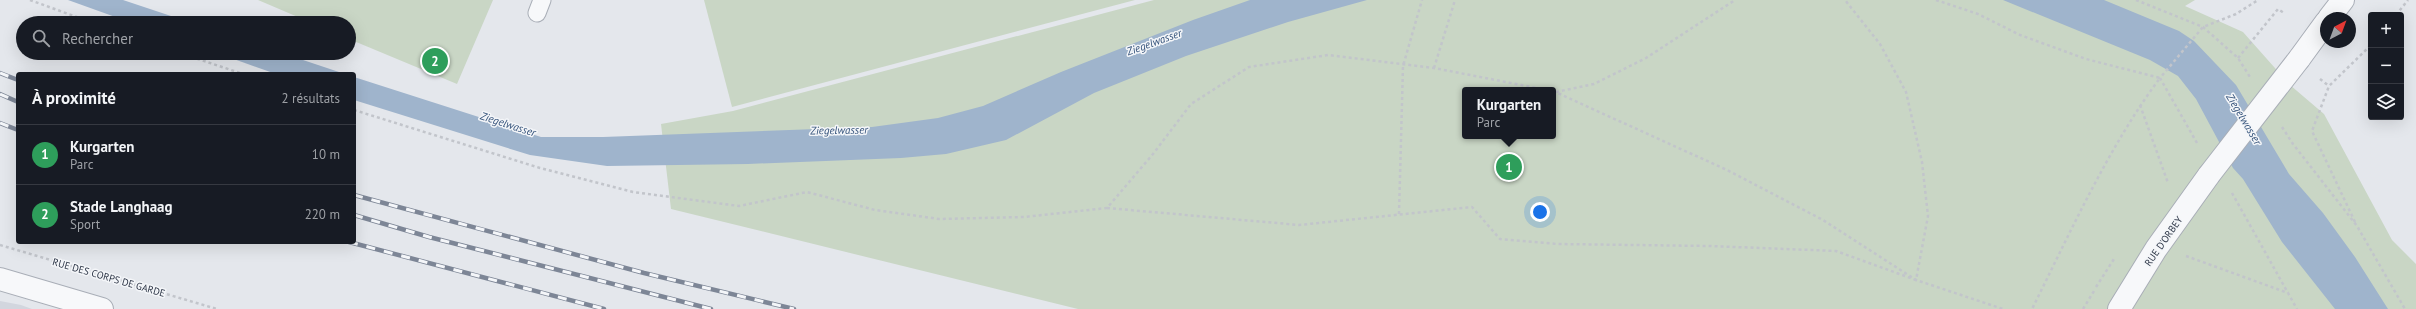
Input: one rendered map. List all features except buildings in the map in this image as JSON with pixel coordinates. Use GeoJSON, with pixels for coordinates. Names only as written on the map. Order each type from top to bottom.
{"type":"FeatureCollection","features":[{"type":"Feature","properties":{"kind":"street"},"geometry":{"type":"LineString","coordinates":[[2333,12],[2342,0]]}},
{"type":"Feature","properties":{"kind":"street","name":"RUE D'ORBEY"},"geometry":{"type":"LineString","coordinates":[[2119,309],[2156,249],[2320,30]]}},
{"type":"Feature","properties":{"kind":"street"},"geometry":{"type":"LineString","coordinates":[[0,279],[102,309]]}},
{"type":"Feature","properties":{"kind":"path"},"geometry":{"type":"LineString","coordinates":[[30,0],[75,16]]}},
{"type":"Feature","properties":{"kind":"path"},"geometry":{"type":"LineString","coordinates":[[1399,214],[1403,66],[1422,0]]}},
{"type":"Feature","properties":{"kind":"path"},"geometry":{"type":"LineString","coordinates":[[1434,68],[1455,0]]}},
{"type":"Feature","properties":{"kind":"path"},"geometry":{"type":"LineString","coordinates":[[1556,92],[1594,84],[1639,61],[1735,0]]}},
{"type":"Feature","properties":{"kind":"path"},"geometry":{"type":"LineString","coordinates":[[1845,0],[1880,44],[1906,92],[1922,162],[1928,216],[1916,280]]}},
{"type":"Feature","properties":{"kind":"path"},"geometry":{"type":"LineString","coordinates":[[1936,0],[1978,14],[2020,35],[2086,60],[2160,78]]}},
{"type":"Feature","properties":{"kind":"path"},"geometry":{"type":"LineString","coordinates":[[2136,0],[2203,26],[2238,58],[2251,78]]}},
{"type":"Feature","properties":{"kind":"path"},"geometry":{"type":"LineString","coordinates":[[2032,309],[2082,210],[2140,104],[2203,26],[2236,14],[2258,0]]}},
{"type":"Feature","properties":{"kind":"path"},"geometry":{"type":"LineString","coordinates":[[2398,12],[2408,0]]}},
{"type":"Feature","properties":{"kind":"path"},"geometry":{"type":"LineString","coordinates":[[2238,58],[2278,9],[2284,13]]}},
{"type":"Feature","properties":{"kind":"path"},"geometry":{"type":"LineString","coordinates":[[2368,48],[2329,86],[2312,131],[2357,226],[2405,309]]}},
{"type":"Feature","properties":{"kind":"path"},"geometry":{"type":"LineString","coordinates":[[1106,208],[1153,154],[1191,104],[1249,67],[1328,54],[1403,66],[1434,68],[1532,87]]}},
{"type":"Feature","properties":{"kind":"path"},"geometry":{"type":"LineString","coordinates":[[201,60],[237,72]]}},
{"type":"Feature","properties":{"kind":"path"},"geometry":{"type":"LineString","coordinates":[[2315,74],[2329,86]]}},
{"type":"Feature","properties":{"kind":"path"},"geometry":{"type":"LineString","coordinates":[[1556,93],[1727,170],[1824,220],[1916,280]]}},
{"type":"Feature","properties":{"kind":"path"},"geometry":{"type":"LineString","coordinates":[[2140,104],[2168,183]]}},
{"type":"Feature","properties":{"kind":"path"},"geometry":{"type":"LineString","coordinates":[[356,111],[540,168],[648,194],[739,206],[807,192],[875,210],[939,219],[1024,217],[1106,208],[1300,225],[1472,207],[1500,239],[1556,244],[1710,246],[1836,251],[2003,309]]}},
{"type":"Feature","properties":{"kind":"path"},"geometry":{"type":"LineString","coordinates":[[2280,124],[2293,144],[2357,226]]}},
{"type":"Feature","properties":{"kind":"path","name":"RUE DES CORPS DE GARDE"},"geometry":{"type":"LineString","coordinates":[[0,245],[217,309]]}},
{"type":"Feature","properties":{"kind":"path"},"geometry":{"type":"LineString","coordinates":[[2182,255],[2288,293],[2297,309]]}},
{"type":"Feature","properties":{"kind":"shaded area"},"geometry":{"type":"Polygon","coordinates":[[[0,301],[21,305],[32,309],[0,309],[0,301]]]}},
{"type":"Feature","properties":{"kind":"green space"},"geometry":{"type":"Polygon","coordinates":[[[258,0],[493,0],[457,84],[356,42],[356,16],[296,16],[258,0]]]}},
{"type":"Feature","properties":{"kind":"green space"},"geometry":{"type":"Polygon","coordinates":[[[704,0],[1135,0],[732,107],[704,0]]]}},
{"type":"Feature","properties":{"kind":"green space"},"geometry":{"type":"Polygon","coordinates":[[[1154,0],[2195,0],[2185,6],[2243,32],[2290,85],[2324,114],[2392,240],[2416,264],[2416,309],[1078,309],[671,209],[661,124],[733,111],[1154,0]]]}},
{"type":"Feature","properties":{"kind":"water"},"geometry":{"type":"Polygon","coordinates":[[[68,0],[123,0],[171,16],[113,16],[68,0]]]}},
{"type":"Feature","properties":{"kind":"water","name":"Ziegelwasser"},"geometry":{"type":"Polygon","coordinates":[[[1250,0],[1367,0],[1288,22],[1186,56],[1094,93],[1006,140],[946,154],[901,158],[748,164],[607,166],[530,155],[356,101],[356,78],[541,137],[603,137],[872,127],[938,118],[983,106],[1061,72],[1193,20],[1250,0]]]}},
{"type":"Feature","properties":{"kind":"water","name":"Ziegelwasser"},"geometry":{"type":"Polygon","coordinates":[[[2003,0],[2104,0],[2179,31],[2194,41],[2236,85],[2289,174],[2323,213],[2355,257],[2388,309],[2335,309],[2282,242],[2243,179],[2233,168],[2196,99],[2178,76],[2150,60],[2003,0]]]}},
{"type":"Feature","properties":{"kind":"water"},"geometry":{"type":"Polygon","coordinates":[[[237,60],[303,60],[339,72],[270,72],[237,60]]]}},
{"type":"Feature","properties":{"kind":"railway"},"geometry":{"type":"LineString","coordinates":[[0,73],[16,79]]}},
{"type":"Feature","properties":{"kind":"railway"},"geometry":{"type":"LineString","coordinates":[[0,94],[16,101]]}},
{"type":"Feature","properties":{"kind":"railway"},"geometry":{"type":"LineString","coordinates":[[0,123],[16,129]]}},
{"type":"Feature","properties":{"kind":"railway"},"geometry":{"type":"LineString","coordinates":[[356,196],[644,273],[794,309]]}},
{"type":"Feature","properties":{"kind":"railway"},"geometry":{"type":"LineString","coordinates":[[356,216],[429,237],[711,309]]}},
{"type":"Feature","properties":{"kind":"railway"},"geometry":{"type":"LineString","coordinates":[[356,244],[604,309]]}},
{"type":"Feature","properties":{"kind":"place","name":"Stade Langhaag"},"geometry":{"type":"Point","coordinates":[435,61]}},
{"type":"Feature","properties":{"kind":"place","name":"Kurgarten"},"geometry":{"type":"Point","coordinates":[1509,167]}}]}
